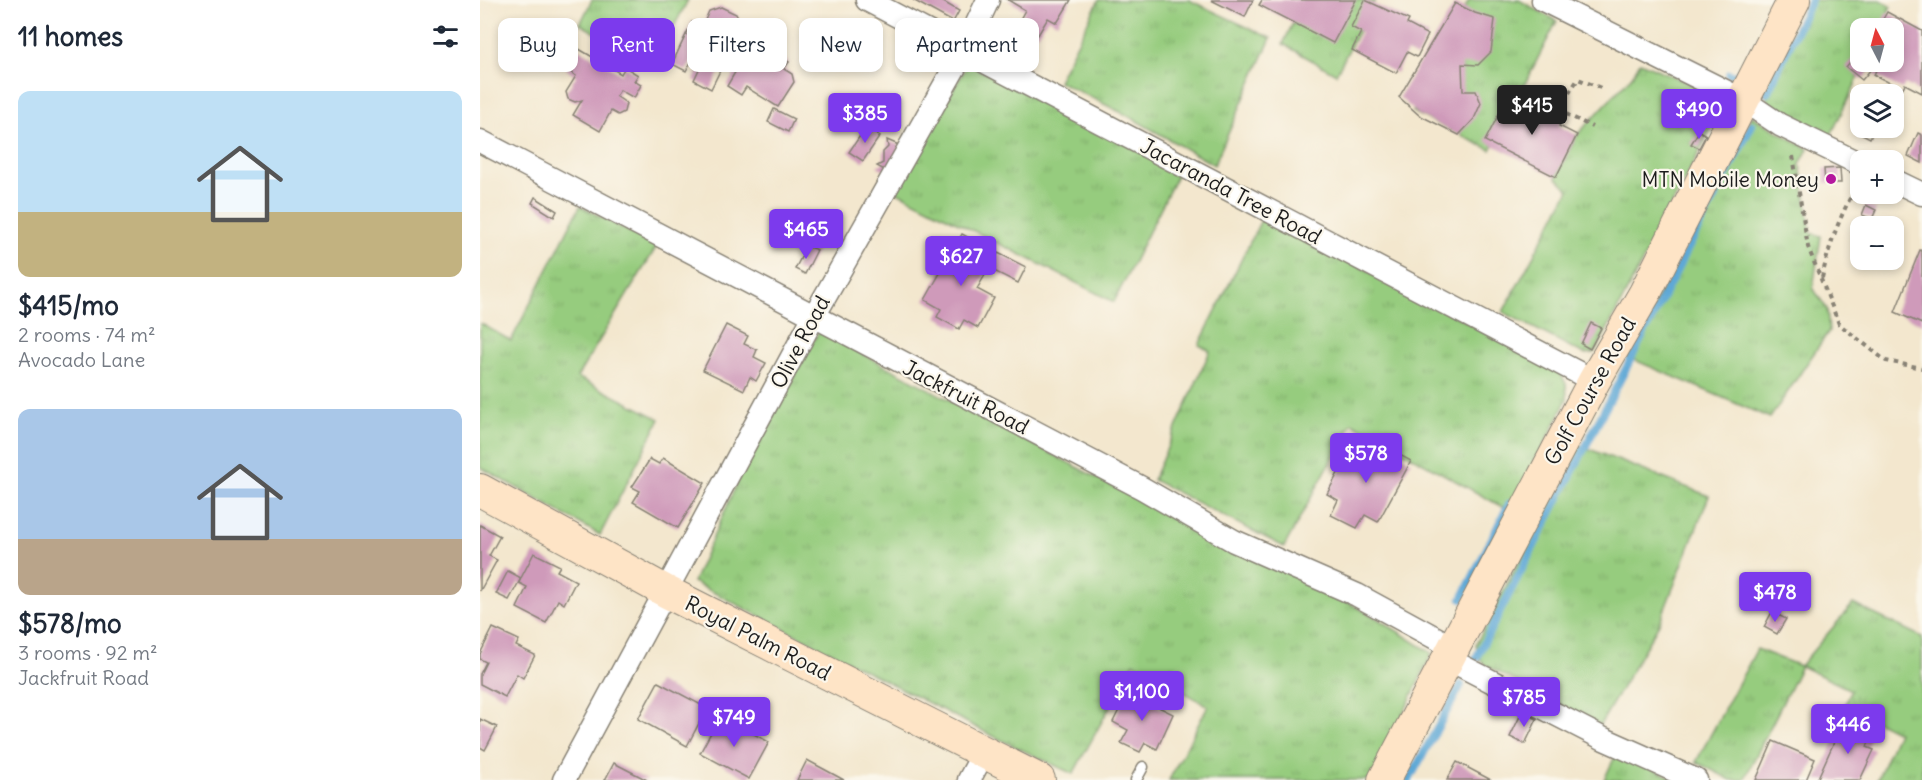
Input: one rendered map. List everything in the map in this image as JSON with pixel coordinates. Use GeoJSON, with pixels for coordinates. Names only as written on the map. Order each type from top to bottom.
{"type":"FeatureCollection","features":[{"type":"Feature","properties":{"kind":"street","name":"Jacaranda Tree Road"},"geometry":{"type":"LineString","coordinates":[[867,0],[901,18]]}},
{"type":"Feature","properties":{"kind":"street","name":"Olive Road"},"geometry":{"type":"LineString","coordinates":[[980,18],[988,0]]}},
{"type":"Feature","properties":{"kind":"street"},"geometry":{"type":"LineString","coordinates":[[1543,0],[1743,100],[1791,131],[1850,159]]}},
{"type":"Feature","properties":{"kind":"street","name":"Golf Course Road"},"geometry":{"type":"LineString","coordinates":[[1384,780],[1594,381],[1645,293],[1794,0]]}},
{"type":"Feature","properties":{"kind":"street","name":"Olive Road"},"geometry":{"type":"LineString","coordinates":[[564,780],[813,318],[952,72]]}},
{"type":"Feature","properties":{"kind":"street","name":"Jacaranda Tree Road"},"geometry":{"type":"LineString","coordinates":[[1004,72],[1594,381]]}},
{"type":"Feature","properties":{"kind":"street","name":"Jackfruit Road"},"geometry":{"type":"LineString","coordinates":[[480,141],[813,318],[1142,488],[1234,541],[1357,595],[1450,653],[1604,739],[1695,780]]}},
{"type":"Feature","properties":{"kind":"street"},"geometry":{"type":"LineString","coordinates":[[1904,185],[1922,194]]}},
{"type":"Feature","properties":{"kind":"street","name":"Royal Palm Road"},"geometry":{"type":"LineString","coordinates":[[480,490],[667,592],[1039,780]]}},
{"type":"Feature","properties":{"kind":"street"},"geometry":{"type":"LineString","coordinates":[[969,780],[984,752]]}},
{"type":"Feature","properties":{"kind":"lane"},"geometry":{"type":"LineString","coordinates":[[1136,780],[1143,767]]}},
{"type":"Feature","properties":{"kind":"path"},"geometry":{"type":"LineString","coordinates":[[1558,110],[1578,79],[1601,88],[1604,87]]}},
{"type":"Feature","properties":{"kind":"path"},"geometry":{"type":"LineString","coordinates":[[1528,95],[1592,127]]}},
{"type":"Feature","properties":{"kind":"path"},"geometry":{"type":"LineString","coordinates":[[1791,131],[1794,174],[1808,247],[1839,324],[1886,361],[1922,368]]}},
{"type":"Feature","properties":{"kind":"path"},"geometry":{"type":"LineString","coordinates":[[1822,280],[1829,246],[1839,218],[1850,198]]}},
{"type":"Feature","properties":{"kind":"green space"},"geometry":{"type":"Polygon","coordinates":[[[592,0],[688,0],[675,25],[675,18],[590,18],[590,30],[580,24],[592,0]]]}},
{"type":"Feature","properties":{"kind":"green space"},"geometry":{"type":"Polygon","coordinates":[[[1099,0],[1189,0],[1271,38],[1214,165],[1128,116],[1058,81],[1099,0]]]}},
{"type":"Feature","properties":{"kind":"green space"},"geometry":{"type":"Polygon","coordinates":[[[1304,0],[1375,0],[1336,74],[1283,44],[1304,0]]]}},
{"type":"Feature","properties":{"kind":"green space"},"geometry":{"type":"Polygon","coordinates":[[[1469,0],[1519,0],[1557,21],[1491,150],[1413,112],[1469,0]]]}},
{"type":"Feature","properties":{"kind":"green space"},"geometry":{"type":"Polygon","coordinates":[[[1809,0],[1880,0],[1891,6],[1886,18],[1850,18],[1850,72],[1861,72],[1855,84],[1850,84],[1850,95],[1830,137],[1772,108],[1762,89],[1809,0]]]}},
{"type":"Feature","properties":{"kind":"green space"},"geometry":{"type":"Polygon","coordinates":[[[1640,62],[1716,95],[1721,110],[1598,347],[1593,353],[1584,354],[1503,312],[1569,190],[1556,177],[1577,135],[1632,76],[1640,62]]]}},
{"type":"Feature","properties":{"kind":"green space"},"geometry":{"type":"Polygon","coordinates":[[[963,72],[984,72],[1179,171],[1114,302],[895,191],[963,72]]]}},
{"type":"Feature","properties":{"kind":"green space"},"geometry":{"type":"Polygon","coordinates":[[[1752,116],[1808,149],[1800,164],[1811,233],[1821,236],[1813,288],[1827,309],[1829,331],[1770,418],[1625,356],[1706,209],[1752,116]]]}},
{"type":"Feature","properties":{"kind":"green space"},"geometry":{"type":"Polygon","coordinates":[[[580,206],[657,246],[577,377],[660,419],[600,535],[480,467],[480,323],[511,341],[580,206]]]}},
{"type":"Feature","properties":{"kind":"green space"},"geometry":{"type":"Polygon","coordinates":[[[1263,216],[1559,370],[1566,384],[1567,399],[1511,512],[1352,423],[1284,547],[1153,480],[1210,351],[1199,345],[1263,216]]]}},
{"type":"Feature","properties":{"kind":"green space"},"geometry":{"type":"Polygon","coordinates":[[[819,331],[1124,492],[1283,566],[1378,619],[1432,653],[1372,780],[1169,780],[1208,706],[1134,663],[1073,774],[993,736],[693,582],[742,472],[819,331]]]}},
{"type":"Feature","properties":{"kind":"green space"},"geometry":{"type":"Polygon","coordinates":[[[1579,445],[1709,496],[1659,624],[1600,725],[1485,665],[1478,656],[1476,644],[1579,445]]]}},
{"type":"Feature","properties":{"kind":"green space"},"geometry":{"type":"Polygon","coordinates":[[[1853,604],[1922,637],[1922,780],[1877,780],[1898,732],[1845,705],[1851,690],[1801,666],[1744,780],[1731,780],[1696,762],[1757,649],[1800,666],[1853,604]]]}},
{"type":"Feature","properties":{"kind":"green space"},"geometry":{"type":"Polygon","coordinates":[[[1617,752],[1677,780],[1604,780],[1617,752]]]}},
{"type":"Feature","properties":{"kind":"building"},"geometry":{"type":"Polygon","coordinates":[[[913,0],[940,0],[959,11],[955,18],[946,18],[913,0]]]}},
{"type":"Feature","properties":{"kind":"building"},"geometry":{"type":"Polygon","coordinates":[[[1008,0],[1071,0],[1057,23],[1048,18],[1039,33],[1039,18],[1021,18],[1025,10],[1008,0]]]}},
{"type":"Feature","properties":{"kind":"building"},"geometry":{"type":"Polygon","coordinates":[[[1211,0],[1253,0],[1245,17],[1211,0]]]}},
{"type":"Feature","properties":{"kind":"building"},"geometry":{"type":"Polygon","coordinates":[[[1262,0],[1356,0],[1333,43],[1259,5],[1262,0]]]}},
{"type":"Feature","properties":{"kind":"building"},"geometry":{"type":"Polygon","coordinates":[[[1365,0],[1409,20],[1407,24],[1428,35],[1417,57],[1407,52],[1396,73],[1352,50],[1361,32],[1351,27],[1365,0]]]}},
{"type":"Feature","properties":{"kind":"building"},"geometry":{"type":"Polygon","coordinates":[[[1455,3],[1475,13],[1495,19],[1491,52],[1478,65],[1462,64],[1463,91],[1476,91],[1481,103],[1474,119],[1459,135],[1419,115],[1399,97],[1455,3]]]}},
{"type":"Feature","properties":{"kind":"building"},"geometry":{"type":"Polygon","coordinates":[[[721,7],[736,14],[738,18],[706,18],[709,11],[721,7]]]}},
{"type":"Feature","properties":{"kind":"building"},"geometry":{"type":"Polygon","coordinates":[[[1887,12],[1898,18],[1884,18],[1887,12]]]}},
{"type":"Feature","properties":{"kind":"building"},"geometry":{"type":"Polygon","coordinates":[[[1904,21],[1922,31],[1922,93],[1905,84],[1892,84],[1874,75],[1875,72],[1904,72],[1904,21]]]}},
{"type":"Feature","properties":{"kind":"building"},"geometry":{"type":"Polygon","coordinates":[[[687,32],[686,71],[675,66],[675,58],[687,32]]]}},
{"type":"Feature","properties":{"kind":"building"},"geometry":{"type":"Polygon","coordinates":[[[579,49],[590,56],[590,72],[621,74],[633,72],[638,75],[634,81],[641,85],[634,98],[620,90],[616,96],[626,103],[624,112],[618,115],[611,111],[600,131],[573,115],[582,100],[575,102],[568,99],[566,92],[576,76],[570,72],[578,72],[579,49]]]}},
{"type":"Feature","properties":{"kind":"building"},"geometry":{"type":"Polygon","coordinates":[[[787,71],[792,74],[794,82],[778,107],[746,87],[741,95],[727,86],[735,72],[787,71]]]}},
{"type":"Feature","properties":{"kind":"building"},"geometry":{"type":"Polygon","coordinates":[[[698,72],[719,72],[711,89],[694,80],[698,72]]]}},
{"type":"Feature","properties":{"kind":"building"},"geometry":{"type":"Polygon","coordinates":[[[1852,72],[1869,72],[1862,80],[1852,72]]]}},
{"type":"Feature","properties":{"kind":"building"},"geometry":{"type":"Polygon","coordinates":[[[1506,100],[1522,108],[1526,101],[1562,119],[1559,126],[1577,135],[1556,177],[1485,141],[1506,100]]]}},
{"type":"Feature","properties":{"kind":"building"},"geometry":{"type":"Polygon","coordinates":[[[774,109],[794,119],[788,132],[768,122],[774,109]]]}},
{"type":"Feature","properties":{"kind":"building"},"geometry":{"type":"Polygon","coordinates":[[[866,127],[880,136],[863,161],[849,152],[866,127]]]}},
{"type":"Feature","properties":{"kind":"building"},"geometry":{"type":"Polygon","coordinates":[[[1699,131],[1706,135],[1699,148],[1691,144],[1699,131]]]}},
{"type":"Feature","properties":{"kind":"building"},"geometry":{"type":"Polygon","coordinates":[[[1918,133],[1922,135],[1922,163],[1908,156],[1918,133]]]}},
{"type":"Feature","properties":{"kind":"building"},"geometry":{"type":"Polygon","coordinates":[[[887,140],[901,146],[888,172],[877,166],[883,163],[883,152],[888,147],[887,140]]]}},
{"type":"Feature","properties":{"kind":"building"},"geometry":{"type":"Polygon","coordinates":[[[1840,168],[1841,183],[1825,183],[1824,169],[1840,168]]]}},
{"type":"Feature","properties":{"kind":"building"},"geometry":{"type":"Polygon","coordinates":[[[535,197],[557,211],[554,217],[532,203],[535,197]]]}},
{"type":"Feature","properties":{"kind":"building"},"geometry":{"type":"Polygon","coordinates":[[[1866,205],[1876,210],[1873,216],[1862,215],[1866,205]]]}},
{"type":"Feature","properties":{"kind":"building"},"geometry":{"type":"Polygon","coordinates":[[[962,234],[982,245],[970,267],[985,275],[977,289],[994,298],[978,328],[964,320],[959,329],[937,317],[941,309],[925,300],[962,234]]]}},
{"type":"Feature","properties":{"kind":"building"},"geometry":{"type":"Polygon","coordinates":[[[807,246],[817,250],[805,274],[795,269],[807,246]]]}},
{"type":"Feature","properties":{"kind":"building"},"geometry":{"type":"Polygon","coordinates":[[[1920,250],[1922,251],[1922,324],[1895,312],[1920,250]]]}},
{"type":"Feature","properties":{"kind":"building"},"geometry":{"type":"Polygon","coordinates":[[[998,253],[1026,267],[1018,283],[990,269],[998,253]]]}},
{"type":"Feature","properties":{"kind":"building"},"geometry":{"type":"Polygon","coordinates":[[[1591,323],[1601,328],[1590,349],[1581,344],[1591,323]]]}},
{"type":"Feature","properties":{"kind":"building"},"geometry":{"type":"Polygon","coordinates":[[[726,325],[748,336],[744,344],[757,350],[754,357],[766,363],[756,381],[750,377],[744,390],[703,370],[726,325]]]}},
{"type":"Feature","properties":{"kind":"building"},"geometry":{"type":"Polygon","coordinates":[[[1355,441],[1383,455],[1387,448],[1411,461],[1378,522],[1365,515],[1357,528],[1331,515],[1338,500],[1327,494],[1355,441]]]}},
{"type":"Feature","properties":{"kind":"building"},"geometry":{"type":"Polygon","coordinates":[[[663,458],[705,483],[678,528],[633,502],[640,491],[632,487],[650,459],[659,464],[663,458]]]}},
{"type":"Feature","properties":{"kind":"building"},"geometry":{"type":"Polygon","coordinates":[[[480,525],[500,536],[489,556],[497,560],[480,591],[480,525]]]}},
{"type":"Feature","properties":{"kind":"building"},"geometry":{"type":"Polygon","coordinates":[[[534,553],[560,566],[557,571],[576,581],[564,604],[558,600],[546,623],[517,608],[527,587],[519,583],[534,553]]]}},
{"type":"Feature","properties":{"kind":"building"},"geometry":{"type":"Polygon","coordinates":[[[508,571],[521,578],[509,600],[496,594],[508,571]]]}},
{"type":"Feature","properties":{"kind":"building"},"geometry":{"type":"Polygon","coordinates":[[[1772,612],[1786,619],[1777,634],[1764,627],[1772,612]]]}},
{"type":"Feature","properties":{"kind":"building"},"geometry":{"type":"Polygon","coordinates":[[[493,628],[519,640],[516,646],[535,655],[523,678],[517,674],[505,697],[480,684],[480,674],[486,662],[480,659],[480,654],[493,628]]]}},
{"type":"Feature","properties":{"kind":"building"},"geometry":{"type":"Polygon","coordinates":[[[658,682],[707,708],[687,746],[638,719],[658,682]]]}},
{"type":"Feature","properties":{"kind":"building"},"geometry":{"type":"Polygon","coordinates":[[[1128,692],[1173,714],[1157,749],[1145,743],[1140,752],[1121,743],[1128,730],[1113,722],[1128,692]]]}},
{"type":"Feature","properties":{"kind":"building"},"geometry":{"type":"Polygon","coordinates":[[[1522,712],[1537,719],[1525,744],[1510,737],[1522,712]]]}},
{"type":"Feature","properties":{"kind":"building"},"geometry":{"type":"Polygon","coordinates":[[[720,716],[769,742],[749,779],[700,753],[720,716]]]}},
{"type":"Feature","properties":{"kind":"building"},"geometry":{"type":"Polygon","coordinates":[[[480,719],[497,727],[485,750],[480,747],[480,719]]]}},
{"type":"Feature","properties":{"kind":"building"},"geometry":{"type":"Polygon","coordinates":[[[1843,722],[1872,734],[1867,747],[1874,750],[1860,780],[1817,780],[1843,722]]]}},
{"type":"Feature","properties":{"kind":"building"},"geometry":{"type":"Polygon","coordinates":[[[1773,741],[1815,759],[1806,780],[1756,780],[1773,741]]]}},
{"type":"Feature","properties":{"kind":"building"},"geometry":{"type":"Polygon","coordinates":[[[807,760],[844,780],[797,780],[807,760]]]}},
{"type":"Feature","properties":{"kind":"building"},"geometry":{"type":"Polygon","coordinates":[[[1457,762],[1491,780],[1447,780],[1457,762]]]}},
{"type":"Feature","properties":{"kind":"building"},"geometry":{"type":"Polygon","coordinates":[[[614,763],[647,780],[605,780],[614,763]]]}},
{"type":"Feature","properties":{"kind":"waterway"},"geometry":{"type":"LineString","coordinates":[[1767,93],[1811,0]]}},
{"type":"Feature","properties":{"kind":"waterway"},"geometry":{"type":"LineString","coordinates":[[1729,74],[1738,77],[1741,71]]}},
{"type":"Feature","properties":{"kind":"waterway"},"geometry":{"type":"LineString","coordinates":[[1476,658],[1752,125]]}},
{"type":"Feature","properties":{"kind":"waterway"},"geometry":{"type":"LineString","coordinates":[[1462,599],[1509,504]]}},
{"type":"Feature","properties":{"kind":"waterway"},"geometry":{"type":"LineString","coordinates":[[1409,780],[1461,685]]}},
{"type":"Feature","properties":{"kind":"place","name":"MTN Mobile Money"},"geometry":{"type":"Point","coordinates":[1831,179]}}]}
